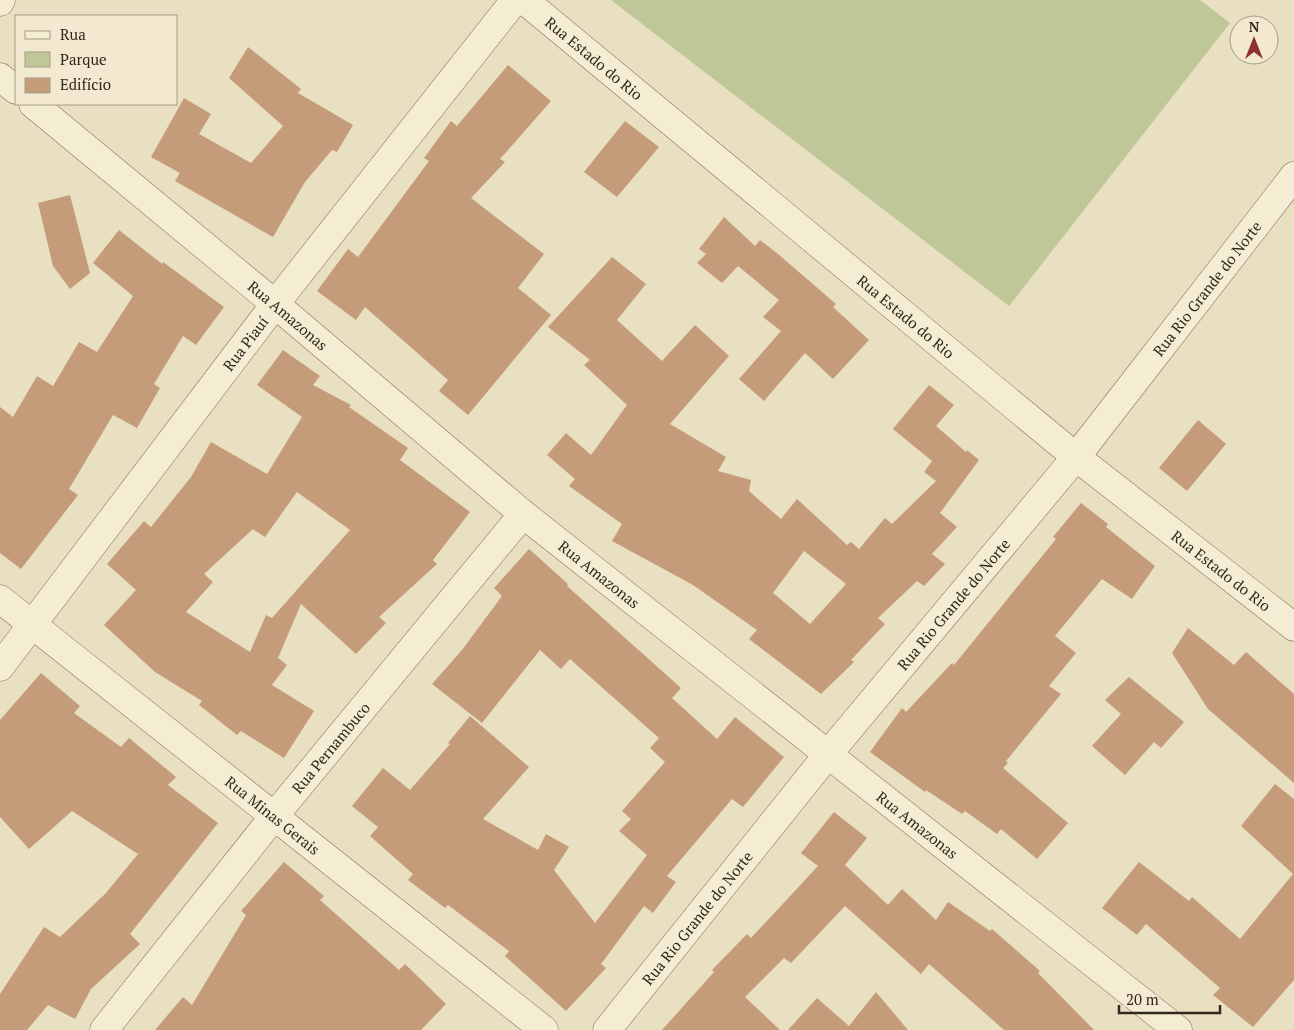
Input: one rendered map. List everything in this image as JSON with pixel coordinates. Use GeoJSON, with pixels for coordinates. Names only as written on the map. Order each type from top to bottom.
{"type":"FeatureCollection","features":[{"type":"Feature","properties":{"kind":"street","name":"Rua Piauí"},"geometry":{"type":"LineString","coordinates":[[0,667],[275,304],[515,0]]}},
{"type":"Feature","properties":{"kind":"street","name":"Rua Estado do Rio"},"geometry":{"type":"LineString","coordinates":[[524,0],[1076,457],[1294,627]]}},
{"type":"Feature","properties":{"kind":"street"},"geometry":{"type":"LineString","coordinates":[[0,77],[15,89]]}},
{"type":"Feature","properties":{"kind":"street","name":"Rua Amazonas"},"geometry":{"type":"LineString","coordinates":[[34,105],[275,304],[523,514],[829,753],[1178,1030]]}},
{"type":"Feature","properties":{"kind":"street","name":"Rua Rio Grande do Norte"},"geometry":{"type":"LineString","coordinates":[[607,1030],[829,753],[1076,457],[1294,176]]}},
{"type":"Feature","properties":{"kind":"street","name":"Rua Pernambuco"},"geometry":{"type":"LineString","coordinates":[[104,1030],[275,815],[523,514]]}},
{"type":"Feature","properties":{"kind":"street","name":"Rua Minas Gerais"},"geometry":{"type":"LineString","coordinates":[[0,599],[544,1030]]}},
{"type":"Feature","properties":{"kind":"green space"},"geometry":{"type":"Polygon","coordinates":[[[611,0],[1200,0],[1229,22],[1009,306],[611,0]]]}},
{"type":"Feature","properties":{"kind":"building"},"geometry":{"type":"Polygon","coordinates":[[[248,47],[301,89],[298,93],[353,125],[337,152],[332,150],[305,182],[273,237],[175,181],[180,173],[151,157],[184,98],[211,114],[199,134],[251,163],[283,126],[229,78],[248,47]]]}},
{"type":"Feature","properties":{"kind":"building"},"geometry":{"type":"Polygon","coordinates":[[[508,65],[551,101],[500,159],[505,162],[471,198],[544,254],[518,288],[551,315],[468,415],[439,391],[448,380],[365,307],[356,320],[317,291],[348,249],[358,257],[429,161],[424,158],[451,121],[457,126],[508,65]]]}},
{"type":"Feature","properties":{"kind":"building"},"geometry":{"type":"Polygon","coordinates":[[[625,121],[659,147],[617,197],[584,172],[625,121]]]}},
{"type":"Feature","properties":{"kind":"building"},"geometry":{"type":"Polygon","coordinates":[[[70,195],[90,273],[70,289],[53,266],[38,203],[70,195]]]}},
{"type":"Feature","properties":{"kind":"building"},"geometry":{"type":"Polygon","coordinates":[[[724,217],[755,246],[760,240],[778,254],[836,304],[833,307],[869,340],[833,379],[805,353],[764,401],[739,379],[781,331],[763,317],[779,300],[738,266],[722,283],[697,263],[706,254],[699,249],[724,217]]]}},
{"type":"Feature","properties":{"kind":"building"},"geometry":{"type":"Polygon","coordinates":[[[119,230],[162,264],[163,262],[224,307],[196,345],[183,336],[154,384],[160,388],[137,428],[113,415],[69,489],[78,495],[21,569],[0,553],[0,407],[13,417],[37,376],[53,386],[79,342],[97,352],[133,296],[93,263],[119,230]]]}},
{"type":"Feature","properties":{"kind":"building"},"geometry":{"type":"Polygon","coordinates":[[[612,257],[646,284],[617,320],[662,361],[695,325],[729,356],[670,424],[726,457],[718,471],[751,480],[749,491],[781,519],[797,499],[847,545],[851,542],[859,549],[885,518],[892,524],[936,481],[924,472],[932,461],[893,429],[929,385],[954,405],[936,426],[966,452],[967,450],[979,460],[940,513],[957,527],[932,554],[945,564],[924,586],[917,581],[878,618],[885,624],[851,660],[854,662],[821,694],[749,639],[757,630],[693,585],[612,541],[622,524],[569,486],[575,479],[547,455],[566,433],[591,455],[627,405],[584,365],[590,360],[548,327],[612,257]],[[804,551],[773,593],[810,624],[846,584],[804,551]]]}},
{"type":"Feature","properties":{"kind":"building"},"geometry":{"type":"Polygon","coordinates":[[[283,350],[320,376],[313,385],[351,405],[349,407],[408,448],[400,460],[470,512],[433,560],[437,564],[379,617],[386,623],[356,654],[301,604],[278,658],[287,665],[272,685],[314,711],[284,758],[241,731],[237,735],[199,705],[202,701],[155,672],[104,625],[136,590],[107,564],[144,521],[151,527],[191,477],[211,442],[267,474],[302,417],[257,385],[283,350]],[[297,492],[265,537],[253,529],[204,574],[213,582],[186,612],[250,652],[266,615],[272,618],[350,530],[297,492]]]}},
{"type":"Feature","properties":{"kind":"building"},"geometry":{"type":"Polygon","coordinates":[[[1198,420],[1226,444],[1187,491],[1159,468],[1198,420]]]}},
{"type":"Feature","properties":{"kind":"building"},"geometry":{"type":"Polygon","coordinates":[[[1081,503],[1108,524],[1106,527],[1155,566],[1132,599],[1102,579],[1055,636],[1076,653],[1049,686],[1061,694],[1006,761],[1008,763],[1003,768],[1068,823],[1037,859],[1001,829],[997,834],[965,811],[962,814],[926,790],[925,792],[870,752],[902,708],[906,712],[952,663],[954,665],[1056,539],[1053,537],[1081,503]]]}},
{"type":"Feature","properties":{"kind":"building"},"geometry":{"type":"Polygon","coordinates":[[[529,549],[568,584],[567,586],[681,688],[672,698],[717,739],[735,717],[784,757],[743,807],[732,799],[667,876],[676,882],[653,913],[644,906],[601,964],[606,968],[566,1011],[505,956],[509,951],[448,905],[445,908],[408,880],[413,874],[370,836],[378,827],[352,806],[383,768],[410,790],[450,744],[448,743],[470,716],[529,767],[483,819],[538,850],[546,834],[569,847],[554,870],[595,923],[647,855],[619,831],[631,819],[622,811],[665,762],[650,748],[659,738],[570,659],[561,669],[540,650],[482,723],[432,684],[462,650],[502,596],[494,588],[529,549]]]}},
{"type":"Feature","properties":{"kind":"building"},"geometry":{"type":"Polygon","coordinates":[[[1188,628],[1234,665],[1246,652],[1294,694],[1294,783],[1208,709],[1172,653],[1188,628]]]}},
{"type":"Feature","properties":{"kind":"building"},"geometry":{"type":"Polygon","coordinates":[[[41,673],[80,706],[74,713],[121,747],[129,738],[176,777],[168,785],[218,823],[130,934],[140,944],[91,989],[75,1019],[48,1005],[27,1030],[0,1030],[0,994],[44,927],[60,937],[106,893],[138,854],[72,811],[29,849],[0,817],[0,720],[41,673]]]}},
{"type":"Feature","properties":{"kind":"building"},"geometry":{"type":"Polygon","coordinates":[[[1129,677],[1184,722],[1161,748],[1154,742],[1125,775],[1092,746],[1121,714],[1105,700],[1129,677]]]}},
{"type":"Feature","properties":{"kind":"building"},"geometry":{"type":"Polygon","coordinates":[[[1275,784],[1294,799],[1294,980],[1253,1027],[1213,995],[1220,988],[1146,924],[1137,935],[1102,908],[1139,862],[1189,901],[1192,897],[1240,939],[1293,874],[1241,826],[1275,784]]]}},
{"type":"Feature","properties":{"kind":"building"},"geometry":{"type":"Polygon","coordinates":[[[834,812],[867,838],[845,865],[888,905],[902,889],[936,920],[948,902],[990,931],[992,929],[1040,971],[1038,973],[1094,1030],[1004,1030],[929,964],[921,974],[845,906],[791,963],[784,958],[745,997],[780,1030],[662,1030],[714,972],[712,970],[747,934],[751,938],[818,866],[801,853],[834,812]]]}},
{"type":"Feature","properties":{"kind":"building"},"geometry":{"type":"Polygon","coordinates":[[[284,862],[324,896],[320,900],[399,970],[405,964],[446,1004],[421,1030],[155,1030],[183,997],[192,1005],[246,915],[241,911],[284,862]]]}},
{"type":"Feature","properties":{"kind":"building"},"geometry":{"type":"Polygon","coordinates":[[[876,992],[908,1030],[788,1030],[817,998],[849,1026],[876,992]]]}}]}
